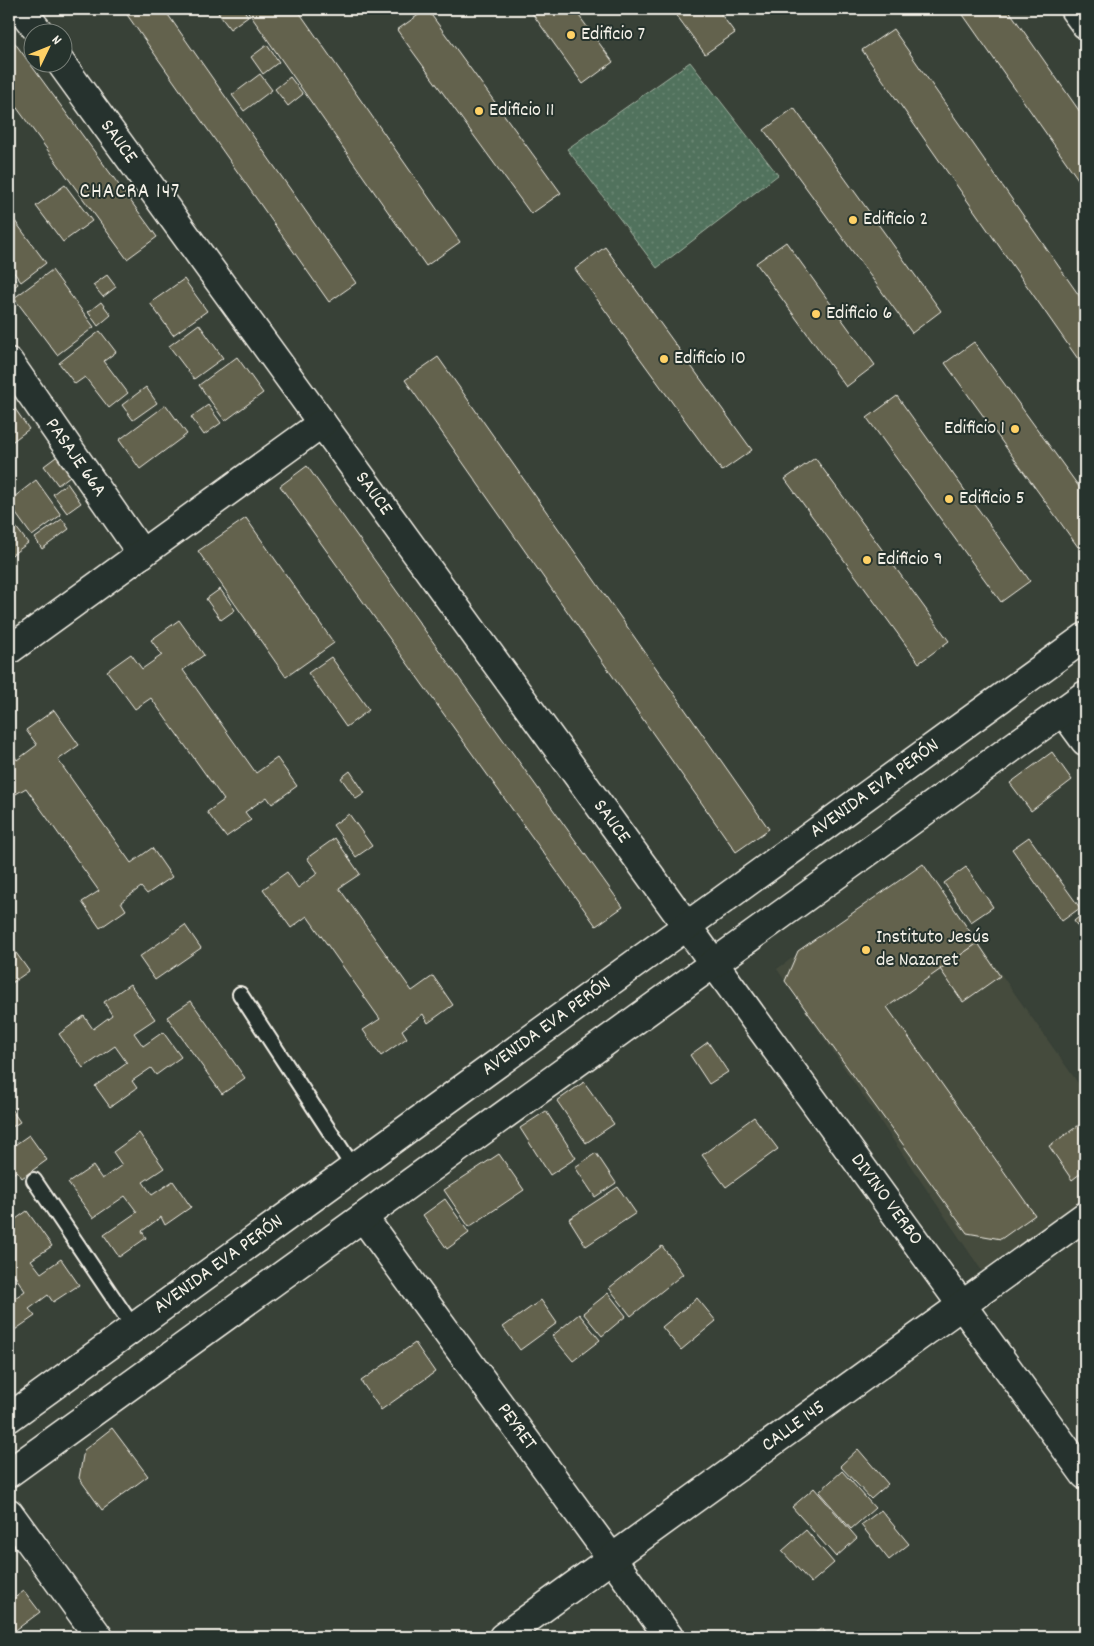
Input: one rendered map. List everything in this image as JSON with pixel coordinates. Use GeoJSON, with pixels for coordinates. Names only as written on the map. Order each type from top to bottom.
{"type":"FeatureCollection","features":[{"type":"Feature","properties":{"kind":"street"},"geometry":{"type":"LineString","coordinates":[[21,9],[31,22]]}},
{"type":"Feature","properties":{"kind":"street"},"geometry":{"type":"LineString","coordinates":[[1074,9],[1085,24]]}},
{"type":"Feature","properties":{"kind":"street","name":"SAUCE"},"geometry":{"type":"LineString","coordinates":[[67,72],[686,926]]}},
{"type":"Feature","properties":{"kind":"street","name":"PASAJE 66A"},"geometry":{"type":"LineString","coordinates":[[9,362],[142,554]]}},
{"type":"Feature","properties":{"kind":"street"},"geometry":{"type":"LineString","coordinates":[[9,650],[322,423]]}},
{"type":"Feature","properties":{"kind":"street","name":"AVENIDA EVA PERÓN"},"geometry":{"type":"LineString","coordinates":[[9,1418],[1085,637]]}},
{"type":"Feature","properties":{"kind":"street"},"geometry":{"type":"LineString","coordinates":[[9,1473],[1085,695]]}},
{"type":"Feature","properties":{"kind":"street"},"geometry":{"type":"LineString","coordinates":[[1063,711],[1085,741]]}},
{"type":"Feature","properties":{"kind":"street","name":"DIVINO VERBO"},"geometry":{"type":"LineString","coordinates":[[686,926],[1085,1475]]}},
{"type":"Feature","properties":{"kind":"street","name":"CALLE 145"},"geometry":{"type":"LineString","coordinates":[[503,1637],[1085,1216]]}},
{"type":"Feature","properties":{"kind":"street","name":"PEYRET"},"geometry":{"type":"LineString","coordinates":[[364,1217],[669,1637]]}},
{"type":"Feature","properties":{"kind":"street"},"geometry":{"type":"LineString","coordinates":[[9,1513],[99,1637]]}},
{"type":"Feature","properties":{"kind":"lane"},"geometry":{"type":"LineString","coordinates":[[240,994],[353,1167]]}},
{"type":"Feature","properties":{"kind":"lane"},"geometry":{"type":"LineString","coordinates":[[34,1180],[133,1327]]}},
{"type":"Feature","properties":{"kind":"shaded area"},"geometry":{"type":"Polygon","coordinates":[[[923,864],[1085,1093],[1085,1197],[982,1271],[777,969],[923,864]]]}},
{"type":"Feature","properties":{"kind":"green space"},"geometry":{"type":"Polygon","coordinates":[[[690,62],[778,175],[657,268],[567,149],[690,62]]]}},
{"type":"Feature","properties":{"kind":"building"},"geometry":{"type":"Polygon","coordinates":[[[123,9],[164,9],[356,283],[329,302],[123,9]]]}},
{"type":"Feature","properties":{"kind":"building"},"geometry":{"type":"Polygon","coordinates":[[[223,9],[243,9],[248,16],[230,29],[218,13],[223,9]]]}},
{"type":"Feature","properties":{"kind":"building"},"geometry":{"type":"Polygon","coordinates":[[[246,9],[297,9],[460,242],[426,266],[246,9]]]}},
{"type":"Feature","properties":{"kind":"building","name":"Edificio 11"},"geometry":{"type":"Polygon","coordinates":[[[427,9],[561,193],[531,214],[397,30],[427,9]]]}},
{"type":"Feature","properties":{"kind":"building","name":"Edificio 7"},"geometry":{"type":"Polygon","coordinates":[[[529,9],[574,9],[613,62],[583,84],[529,9]]]}},
{"type":"Feature","properties":{"kind":"building"},"geometry":{"type":"Polygon","coordinates":[[[672,9],[717,9],[735,33],[705,54],[672,9]]]}},
{"type":"Feature","properties":{"kind":"building"},"geometry":{"type":"Polygon","coordinates":[[[959,9],[1008,9],[1085,119],[1085,189],[959,9]]]}},
{"type":"Feature","properties":{"kind":"building"},"geometry":{"type":"Polygon","coordinates":[[[893,29],[1085,304],[1085,369],[862,50],[893,29]]]}},
{"type":"Feature","properties":{"kind":"building"},"geometry":{"type":"Polygon","coordinates":[[[9,35],[22,53],[22,72],[36,72],[157,237],[127,259],[9,97],[9,35]]]}},
{"type":"Feature","properties":{"kind":"building"},"geometry":{"type":"Polygon","coordinates":[[[267,45],[279,62],[263,74],[251,57],[267,45]]]}},
{"type":"Feature","properties":{"kind":"building"},"geometry":{"type":"Polygon","coordinates":[[[260,74],[272,90],[244,111],[232,95],[260,74]]]}},
{"type":"Feature","properties":{"kind":"building"},"geometry":{"type":"Polygon","coordinates":[[[290,77],[303,94],[288,106],[275,89],[290,77]]]}},
{"type":"Feature","properties":{"kind":"building","name":"Edificio 2"},"geometry":{"type":"Polygon","coordinates":[[[794,108],[941,311],[912,333],[764,130],[794,108]]]}},
{"type":"Feature","properties":{"kind":"building"},"geometry":{"type":"Polygon","coordinates":[[[65,185],[92,221],[63,242],[36,206],[65,185]]]}},
{"type":"Feature","properties":{"kind":"building"},"geometry":{"type":"Polygon","coordinates":[[[9,213],[46,263],[21,282],[9,266],[9,213]]]}},
{"type":"Feature","properties":{"kind":"building","name":"Edificio 6"},"geometry":{"type":"Polygon","coordinates":[[[786,242],[875,365],[846,387],[756,263],[786,242]]]}},
{"type":"Feature","properties":{"kind":"building","name":"Edificio 10"},"geometry":{"type":"Polygon","coordinates":[[[605,247],[752,450],[722,471],[575,269],[605,247]]]}},
{"type":"Feature","properties":{"kind":"building"},"geometry":{"type":"Polygon","coordinates":[[[52,270],[94,327],[57,355],[14,298],[52,270]]]}},
{"type":"Feature","properties":{"kind":"building"},"geometry":{"type":"Polygon","coordinates":[[[9,272],[18,284],[9,291],[9,272]]]}},
{"type":"Feature","properties":{"kind":"building"},"geometry":{"type":"Polygon","coordinates":[[[107,275],[116,287],[103,297],[93,285],[107,275]]]}},
{"type":"Feature","properties":{"kind":"building"},"geometry":{"type":"Polygon","coordinates":[[[184,279],[207,311],[173,335],[150,303],[184,279]]]}},
{"type":"Feature","properties":{"kind":"building"},"geometry":{"type":"Polygon","coordinates":[[[101,302],[111,315],[98,326],[88,312],[101,302]]]}},
{"type":"Feature","properties":{"kind":"building"},"geometry":{"type":"Polygon","coordinates":[[[199,324],[223,358],[194,379],[169,346],[199,324]]]}},
{"type":"Feature","properties":{"kind":"building"},"geometry":{"type":"Polygon","coordinates":[[[100,331],[116,352],[104,361],[128,393],[109,408],[85,377],[75,384],[59,363],[100,331]]]}},
{"type":"Feature","properties":{"kind":"building","name":"Edificio 1"},"geometry":{"type":"Polygon","coordinates":[[[974,342],[1085,495],[1085,542],[1078,547],[945,363],[974,342]]]}},
{"type":"Feature","properties":{"kind":"building"},"geometry":{"type":"Polygon","coordinates":[[[237,357],[263,393],[225,421],[199,385],[237,357]]]}},
{"type":"Feature","properties":{"kind":"building"},"geometry":{"type":"Polygon","coordinates":[[[438,357],[769,829],[736,852],[405,380],[438,357]]]}},
{"type":"Feature","properties":{"kind":"building"},"geometry":{"type":"Polygon","coordinates":[[[146,387],[157,403],[133,420],[122,405],[146,387]]]}},
{"type":"Feature","properties":{"kind":"building","name":"Edificio 5"},"geometry":{"type":"Polygon","coordinates":[[[897,396],[1030,581],[1001,602],[867,418],[897,396]]]}},
{"type":"Feature","properties":{"kind":"building"},"geometry":{"type":"Polygon","coordinates":[[[9,400],[29,429],[9,444],[9,400]]]}},
{"type":"Feature","properties":{"kind":"building"},"geometry":{"type":"Polygon","coordinates":[[[166,405],[187,434],[140,469],[119,440],[166,405]]]}},
{"type":"Feature","properties":{"kind":"building"},"geometry":{"type":"Polygon","coordinates":[[[208,405],[221,423],[204,435],[191,417],[208,405]]]}},
{"type":"Feature","properties":{"kind":"building"},"geometry":{"type":"Polygon","coordinates":[[[60,454],[74,473],[58,485],[44,466],[60,454]]]}},
{"type":"Feature","properties":{"kind":"building","name":"Edificio 9"},"geometry":{"type":"Polygon","coordinates":[[[815,458],[949,641],[919,663],[785,479],[815,458]]]}},
{"type":"Feature","properties":{"kind":"building"},"geometry":{"type":"Polygon","coordinates":[[[307,466],[623,907],[596,926],[280,486],[307,466]]]}},
{"type":"Feature","properties":{"kind":"building"},"geometry":{"type":"Polygon","coordinates":[[[36,480],[61,515],[32,536],[9,504],[9,501],[36,480]]]}},
{"type":"Feature","properties":{"kind":"building"},"geometry":{"type":"Polygon","coordinates":[[[67,483],[81,503],[67,513],[53,494],[67,483]]]}},
{"type":"Feature","properties":{"kind":"building"},"geometry":{"type":"Polygon","coordinates":[[[9,518],[28,543],[9,557],[9,518]]]}},
{"type":"Feature","properties":{"kind":"building"},"geometry":{"type":"Polygon","coordinates":[[[246,518],[334,643],[286,677],[198,551],[246,518]]]}},
{"type":"Feature","properties":{"kind":"building"},"geometry":{"type":"Polygon","coordinates":[[[62,519],[69,529],[42,549],[35,538],[62,519]]]}},
{"type":"Feature","properties":{"kind":"building"},"geometry":{"type":"Polygon","coordinates":[[[220,589],[235,610],[221,620],[206,599],[220,589]]]}},
{"type":"Feature","properties":{"kind":"building"},"geometry":{"type":"Polygon","coordinates":[[[179,620],[204,655],[183,670],[256,773],[277,758],[297,786],[272,804],[267,797],[245,812],[251,820],[226,837],[207,812],[224,800],[151,698],[135,709],[107,671],[131,654],[142,669],[162,655],[151,640],[179,620]]]}},
{"type":"Feature","properties":{"kind":"building"},"geometry":{"type":"Polygon","coordinates":[[[331,657],[369,710],[346,727],[308,673],[331,657]]]}},
{"type":"Feature","properties":{"kind":"building"},"geometry":{"type":"Polygon","coordinates":[[[54,710],[79,745],[58,760],[131,863],[152,848],[172,877],[147,894],[141,887],[121,902],[126,910],[100,928],[82,902],[99,891],[26,788],[9,798],[9,748],[17,760],[37,745],[26,730],[54,710]]]}},
{"type":"Feature","properties":{"kind":"building"},"geometry":{"type":"Polygon","coordinates":[[[1052,752],[1072,780],[1031,811],[1010,783],[1052,752]]]}},
{"type":"Feature","properties":{"kind":"building"},"geometry":{"type":"Polygon","coordinates":[[[350,771],[365,793],[356,799],[341,778],[350,771]]]}},
{"type":"Feature","properties":{"kind":"building"},"geometry":{"type":"Polygon","coordinates":[[[349,814],[372,846],[356,857],[333,825],[349,814]]]}},
{"type":"Feature","properties":{"kind":"building"},"geometry":{"type":"Polygon","coordinates":[[[1029,837],[1080,908],[1062,921],[1012,849],[1029,837]]]}},
{"type":"Feature","properties":{"kind":"building"},"geometry":{"type":"Polygon","coordinates":[[[335,838],[360,874],[339,888],[412,991],[433,976],[453,1005],[428,1023],[423,1014],[402,1030],[407,1038],[381,1056],[363,1030],[380,1019],[307,916],[291,928],[263,889],[287,872],[298,888],[318,873],[307,858],[335,838]]]}},
{"type":"Feature","properties":{"kind":"building"},"geometry":{"type":"Polygon","coordinates":[[[923,864],[978,943],[887,1007],[1035,1215],[1001,1239],[967,1233],[785,981],[798,951],[923,864]]]}},
{"type":"Feature","properties":{"kind":"building"},"geometry":{"type":"Polygon","coordinates":[[[966,867],[993,907],[971,922],[944,883],[966,867]]]}},
{"type":"Feature","properties":{"kind":"building"},"geometry":{"type":"Polygon","coordinates":[[[1085,912],[1085,937],[1074,921],[1085,912]]]}},
{"type":"Feature","properties":{"kind":"building"},"geometry":{"type":"Polygon","coordinates":[[[185,925],[201,948],[155,980],[139,957],[185,925]]]}},
{"type":"Feature","properties":{"kind":"building"},"geometry":{"type":"Polygon","coordinates":[[[978,943],[1000,976],[963,1002],[940,969],[978,943]]]}},
{"type":"Feature","properties":{"kind":"building"},"geometry":{"type":"Polygon","coordinates":[[[14,950],[29,971],[9,985],[9,954],[14,950]]]}},
{"type":"Feature","properties":{"kind":"building"},"geometry":{"type":"Polygon","coordinates":[[[130,984],[155,1019],[134,1033],[143,1046],[163,1032],[181,1057],[156,1075],[151,1068],[132,1081],[137,1088],[110,1107],[95,1086],[127,1063],[115,1046],[83,1068],[59,1034],[84,1016],[93,1029],[112,1015],[104,1002],[130,984]]]}},
{"type":"Feature","properties":{"kind":"building"},"geometry":{"type":"Polygon","coordinates":[[[191,1001],[245,1078],[222,1094],[167,1017],[191,1001]]]}},
{"type":"Feature","properties":{"kind":"building"},"geometry":{"type":"Polygon","coordinates":[[[708,1042],[728,1072],[709,1084],[690,1055],[708,1042]]]}},
{"type":"Feature","properties":{"kind":"building"},"geometry":{"type":"Polygon","coordinates":[[[584,1082],[614,1124],[586,1143],[557,1101],[584,1082]]]}},
{"type":"Feature","properties":{"kind":"building"},"geometry":{"type":"Polygon","coordinates":[[[9,1106],[20,1122],[9,1129],[9,1106]]]}},
{"type":"Feature","properties":{"kind":"building"},"geometry":{"type":"Polygon","coordinates":[[[546,1111],[576,1158],[550,1175],[520,1128],[546,1111]]]}},
{"type":"Feature","properties":{"kind":"building"},"geometry":{"type":"Polygon","coordinates":[[[754,1117],[778,1149],[726,1187],[702,1155],[754,1117]]]}},
{"type":"Feature","properties":{"kind":"building"},"geometry":{"type":"Polygon","coordinates":[[[1085,1121],[1085,1170],[1072,1180],[1049,1146],[1085,1121]]]}},
{"type":"Feature","properties":{"kind":"building"},"geometry":{"type":"Polygon","coordinates":[[[139,1133],[164,1168],[143,1182],[152,1195],[173,1181],[191,1207],[165,1225],[161,1217],[142,1231],[146,1238],[119,1257],[104,1235],[137,1212],[125,1196],[93,1218],[68,1183],[93,1166],[102,1179],[122,1165],[113,1152],[139,1133]]]}},
{"type":"Feature","properties":{"kind":"building"},"geometry":{"type":"Polygon","coordinates":[[[29,1135],[47,1160],[22,1178],[17,1171],[9,1177],[9,1149],[29,1135]]]}},
{"type":"Feature","properties":{"kind":"building"},"geometry":{"type":"Polygon","coordinates":[[[596,1153],[616,1183],[595,1197],[575,1167],[596,1153]]]}},
{"type":"Feature","properties":{"kind":"building"},"geometry":{"type":"Polygon","coordinates":[[[499,1154],[524,1190],[469,1227],[444,1190],[499,1154]]]}},
{"type":"Feature","properties":{"kind":"building"},"geometry":{"type":"Polygon","coordinates":[[[618,1187],[636,1213],[586,1246],[569,1219],[618,1187]]]}},
{"type":"Feature","properties":{"kind":"building"},"geometry":{"type":"Polygon","coordinates":[[[445,1199],[469,1233],[447,1249],[423,1215],[445,1199]]]}},
{"type":"Feature","properties":{"kind":"building"},"geometry":{"type":"Polygon","coordinates":[[[27,1211],[52,1246],[31,1260],[41,1273],[61,1259],[79,1285],[53,1302],[48,1295],[29,1309],[35,1316],[9,1334],[9,1302],[25,1291],[13,1273],[9,1276],[9,1224],[27,1211]]]}},
{"type":"Feature","properties":{"kind":"building"},"geometry":{"type":"Polygon","coordinates":[[[662,1246],[683,1274],[631,1316],[609,1288],[662,1246]]]}},
{"type":"Feature","properties":{"kind":"building"},"geometry":{"type":"Polygon","coordinates":[[[608,1293],[626,1316],[602,1336],[583,1313],[608,1293]]]}},
{"type":"Feature","properties":{"kind":"building"},"geometry":{"type":"Polygon","coordinates":[[[697,1298],[716,1321],[681,1350],[662,1327],[697,1298]]]}},
{"type":"Feature","properties":{"kind":"building"},"geometry":{"type":"Polygon","coordinates":[[[541,1300],[557,1323],[520,1350],[503,1327],[541,1300]]]}},
{"type":"Feature","properties":{"kind":"building"},"geometry":{"type":"Polygon","coordinates":[[[579,1314],[600,1340],[573,1361],[552,1336],[579,1314]]]}},
{"type":"Feature","properties":{"kind":"building"},"geometry":{"type":"Polygon","coordinates":[[[415,1343],[435,1372],[381,1410],[361,1381],[415,1343]]]}},
{"type":"Feature","properties":{"kind":"building"},"geometry":{"type":"Polygon","coordinates":[[[112,1428],[148,1476],[102,1510],[79,1478],[84,1450],[112,1428]]]}},
{"type":"Feature","properties":{"kind":"building"},"geometry":{"type":"Polygon","coordinates":[[[858,1449],[888,1484],[871,1499],[840,1466],[858,1449]]]}},
{"type":"Feature","properties":{"kind":"building"},"geometry":{"type":"Polygon","coordinates":[[[842,1471],[875,1508],[851,1529],[819,1492],[842,1471]]]}},
{"type":"Feature","properties":{"kind":"building"},"geometry":{"type":"Polygon","coordinates":[[[814,1488],[857,1538],[836,1557],[792,1507],[814,1488]]]}},
{"type":"Feature","properties":{"kind":"building"},"geometry":{"type":"Polygon","coordinates":[[[881,1510],[909,1544],[889,1560],[861,1525],[881,1510]]]}},
{"type":"Feature","properties":{"kind":"building"},"geometry":{"type":"Polygon","coordinates":[[[806,1530],[834,1563],[811,1583],[782,1551],[806,1530]]]}},
{"type":"Feature","properties":{"kind":"building"},"geometry":{"type":"Polygon","coordinates":[[[24,1591],[40,1612],[9,1635],[9,1602],[24,1591]]]}},
{"type":"Feature","properties":{"kind":"building"},"geometry":{"type":"Polygon","coordinates":[[[822,1628],[829,1637],[809,1637],[822,1628]]]}},
{"type":"Feature","properties":{"kind":"place","name":"Edificio 7"},"geometry":{"type":"Point","coordinates":[571,35]}},
{"type":"Feature","properties":{"kind":"place","name":"Edificio 11"},"geometry":{"type":"Point","coordinates":[479,111]}},
{"type":"Feature","properties":{"kind":"place","name":"Edificio 2"},"geometry":{"type":"Point","coordinates":[853,220]}},
{"type":"Feature","properties":{"kind":"place","name":"Edificio 6"},"geometry":{"type":"Point","coordinates":[816,314]}},
{"type":"Feature","properties":{"kind":"place","name":"Edificio 10"},"geometry":{"type":"Point","coordinates":[664,359]}},
{"type":"Feature","properties":{"kind":"place","name":"Edificio 1"},"geometry":{"type":"Point","coordinates":[1015,429]}},
{"type":"Feature","properties":{"kind":"place","name":"Edificio 5"},"geometry":{"type":"Point","coordinates":[949,499]}},
{"type":"Feature","properties":{"kind":"place","name":"Edificio 9"},"geometry":{"type":"Point","coordinates":[867,560]}},
{"type":"Feature","properties":{"kind":"place","name":"Instituto Jesús de Nazaret"},"geometry":{"type":"Point","coordinates":[866,950]}},
{"type":"Feature","properties":{"kind":"district","name":"CHACRA 147"},"geometry":{"type":"Point","coordinates":[130,193]}}]}
